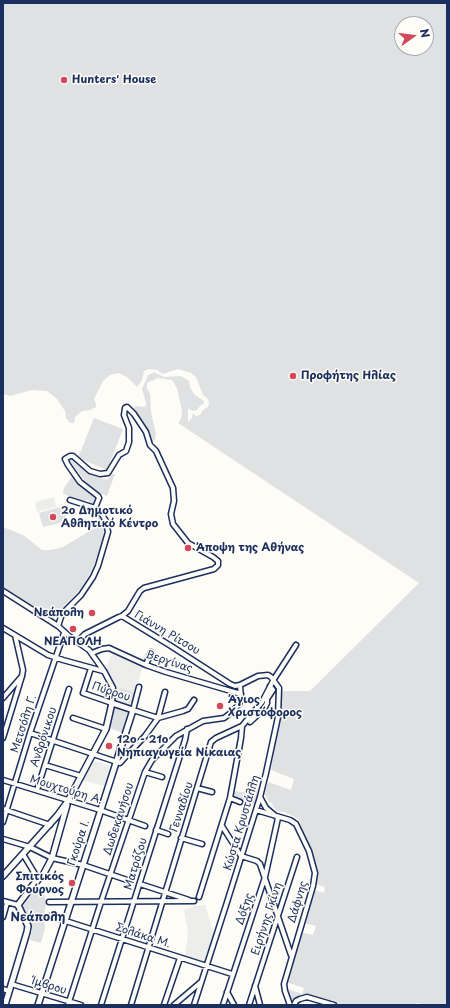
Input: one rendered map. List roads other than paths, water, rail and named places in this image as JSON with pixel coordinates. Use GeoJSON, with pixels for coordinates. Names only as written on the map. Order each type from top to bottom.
{"type":"FeatureCollection","features":[{"type":"Feature","properties":{"kind":"street"},"geometry":{"type":"LineString","coordinates":[[94,508],[99,498],[98,496],[80,482],[65,459],[67,456],[73,456],[90,471],[100,474],[108,473],[119,455],[126,451],[129,442],[129,428],[124,415],[125,408],[127,407],[134,414],[146,432],[150,445],[156,451],[173,488],[174,501],[170,514],[173,524],[188,543],[218,561],[218,565],[214,568],[144,588],[128,611],[122,616]]}},
{"type":"Feature","properties":{"kind":"street"},"geometry":{"type":"LineString","coordinates":[[58,626],[64,611],[81,594],[93,577],[104,546],[108,527],[103,516],[94,508],[70,500]]}},
{"type":"Feature","properties":{"kind":"street"},"geometry":{"type":"LineString","coordinates":[[3,590],[58,626],[92,653],[104,671],[112,688],[112,703],[106,729],[68,801],[50,825],[3,876]]}},
{"type":"Feature","properties":{"kind":"street","name":"Γιάννη Ρίτσου"},"geometry":{"type":"LineString","coordinates":[[78,642],[83,636],[115,618],[122,616],[230,684],[235,686],[240,685]]}},
{"type":"Feature","properties":{"kind":"street"},"geometry":{"type":"LineString","coordinates":[[3,628],[55,657],[104,671]]}},
{"type":"Feature","properties":{"kind":"street","name":"Μετσόλη Γ."},"geometry":{"type":"LineString","coordinates":[[3,822],[5,810],[64,632]]}},
{"type":"Feature","properties":{"kind":"street"},"geometry":{"type":"LineString","coordinates":[[3,738],[22,676],[15,635]]}},
{"type":"Feature","properties":{"kind":"street","name":"Γενναδίου"},"geometry":{"type":"LineString","coordinates":[[131,1005],[211,742],[216,738],[242,726],[262,702],[274,679],[296,646]]}},
{"type":"Feature","properties":{"kind":"street","name":"Βεργίνας"},"geometry":{"type":"LineString","coordinates":[[92,653],[109,648],[146,665],[241,694]]}},
{"type":"Feature","properties":{"kind":"street"},"geometry":{"type":"LineString","coordinates":[[146,665],[151,652]]}},
{"type":"Feature","properties":{"kind":"street","name":"Πύρρου"},"geometry":{"type":"LineString","coordinates":[[91,668],[83,693],[158,718]]}},
{"type":"Feature","properties":{"kind":"street"},"geometry":{"type":"LineString","coordinates":[[241,694],[240,685],[253,678],[268,675],[274,679]]}},
{"type":"Feature","properties":{"kind":"street"},"geometry":{"type":"LineString","coordinates":[[3,698],[22,676]]}},
{"type":"Feature","properties":{"kind":"street","name":"Κώστα Κρυστάλλη"},"geometry":{"type":"LineString","coordinates":[[194,1005],[256,810],[266,773],[278,717],[279,694],[277,684],[274,679]]}},
{"type":"Feature","properties":{"kind":"street"},"geometry":{"type":"LineString","coordinates":[[250,722],[264,709],[267,703],[266,699],[273,690],[270,686]]}},
{"type":"Feature","properties":{"kind":"street","name":"Γκούρα Ι."},"geometry":{"type":"LineString","coordinates":[[38,1005],[100,810],[118,762],[120,748],[139,687]]}},
{"type":"Feature","properties":{"kind":"street","name":"Ανδρόνικου"},"geometry":{"type":"LineString","coordinates":[[37,790],[69,689]]}},
{"type":"Feature","properties":{"kind":"street"},"geometry":{"type":"LineString","coordinates":[[30,733],[118,762],[145,736],[158,718],[165,692]]}},
{"type":"Feature","properties":{"kind":"street","name":"Δωδεκανήσου"},"geometry":{"type":"LineString","coordinates":[[69,1003],[110,874],[145,772],[152,760],[176,736],[203,721],[220,719],[228,716],[239,704],[241,694]]}},
{"type":"Feature","properties":{"kind":"street"},"geometry":{"type":"LineString","coordinates":[[158,718],[188,709],[194,700]]}},
{"type":"Feature","properties":{"kind":"street"},"geometry":{"type":"LineString","coordinates":[[73,718],[106,729]]}},
{"type":"Feature","properties":{"kind":"street"},"geometry":{"type":"LineString","coordinates":[[199,897],[230,798],[242,726]]}},
{"type":"Feature","properties":{"kind":"street","name":"Ματρόζου"},"geometry":{"type":"LineString","coordinates":[[101,1005],[185,740],[187,729]]}},
{"type":"Feature","properties":{"kind":"street"},"geometry":{"type":"LineString","coordinates":[[120,748],[129,753]]}},
{"type":"Feature","properties":{"kind":"street"},"geometry":{"type":"LineString","coordinates":[[45,765],[82,776]]}},
{"type":"Feature","properties":{"kind":"street"},"geometry":{"type":"LineString","coordinates":[[145,772],[162,777]]}},
{"type":"Feature","properties":{"kind":"street","name":"Μουχτούρη Α."},"geometry":{"type":"LineString","coordinates":[[3,780],[100,810],[145,826]]}},
{"type":"Feature","properties":{"kind":"street"},"geometry":{"type":"LineString","coordinates":[[197,788],[212,792]]}},
{"type":"Feature","properties":{"kind":"street"},"geometry":{"type":"LineString","coordinates":[[260,797],[266,808],[278,818]]}},
{"type":"Feature","properties":{"kind":"street"},"geometry":{"type":"LineString","coordinates":[[230,798],[240,802]]}},
{"type":"Feature","properties":{"kind":"street"},"geometry":{"type":"LineString","coordinates":[[18,905],[38,879],[43,875],[52,858],[68,801]]}},
{"type":"Feature","properties":{"kind":"street"},"geometry":{"type":"LineString","coordinates":[[5,810],[50,825]]}},
{"type":"Feature","properties":{"kind":"street","name":"Δάφνης"},"geometry":{"type":"LineString","coordinates":[[256,810],[278,818],[290,820],[296,824],[311,855],[315,873],[313,886],[284,984],[290,1005]]}},
{"type":"Feature","properties":{"kind":"street","name":"Δόξης"},"geometry":{"type":"LineString","coordinates":[[222,1005],[265,877],[278,818]]}},
{"type":"Feature","properties":{"kind":"street"},"geometry":{"type":"LineString","coordinates":[[222,826],[241,856],[257,861],[260,864],[292,956]]}},
{"type":"Feature","properties":{"kind":"street"},"geometry":{"type":"LineString","coordinates":[[156,830],[168,834]]}},
{"type":"Feature","properties":{"kind":"street"},"geometry":{"type":"LineString","coordinates":[[181,838],[202,844]]}},
{"type":"Feature","properties":{"kind":"street"},"geometry":{"type":"LineString","coordinates":[[3,839],[30,847],[52,858],[82,865],[130,881]]}},
{"type":"Feature","properties":{"kind":"street"},"geometry":{"type":"LineString","coordinates":[[23,854],[38,879]]}},
{"type":"Feature","properties":{"kind":"street","name":"Ειρήνης Γκίνη"},"geometry":{"type":"LineString","coordinates":[[249,1005],[297,857]]}},
{"type":"Feature","properties":{"kind":"street"},"geometry":{"type":"LineString","coordinates":[[49,902],[194,901],[140,884]]}},
{"type":"Feature","properties":{"kind":"street"},"geometry":{"type":"LineString","coordinates":[[3,917],[5,902],[18,905]]}},
{"type":"Feature","properties":{"kind":"street"},"geometry":{"type":"LineString","coordinates":[[4,1005],[28,926],[18,905]]}},
{"type":"Feature","properties":{"kind":"street","name":"Σολάκα Μ."},"geometry":{"type":"LineString","coordinates":[[50,916],[232,974]]}},
{"type":"Feature","properties":{"kind":"street"},"geometry":{"type":"LineString","coordinates":[[164,1005],[180,958]]}},
{"type":"Feature","properties":{"kind":"street"},"geometry":{"type":"LineString","coordinates":[[174,1005],[201,982]]}},
{"type":"Feature","properties":{"kind":"street","name":"Ίμβρου"},"geometry":{"type":"LineString","coordinates":[[11,984],[69,1003],[81,1005]]}},
{"type":"Feature","properties":{"kind":"street"},"geometry":{"type":"LineString","coordinates":[[255,986],[260,1005]]}},
{"type":"Feature","properties":{"kind":"street"},"geometry":{"type":"LineString","coordinates":[[3,989],[9,991]]}},
{"type":"Feature","properties":{"kind":"street"},"geometry":{"type":"LineString","coordinates":[[227,992],[234,1005]]}},
{"type":"Feature","properties":{"kind":"street"},"geometry":{"type":"LineString","coordinates":[[294,1005],[296,1001],[307,997],[326,1004],[334,1005]]}},
{"type":"Feature","properties":{"kind":"place","name":"Hunters' House"},"geometry":{"type":"Point","coordinates":[64,80]}},
{"type":"Feature","properties":{"kind":"place","name":"Προφήτης Ηλίας"},"geometry":{"type":"Point","coordinates":[293,376]}},
{"type":"Feature","properties":{"kind":"place","name":"2o Δημοτικό Αθλητικό Κέντρο"},"geometry":{"type":"Point","coordinates":[53,517]}},
{"type":"Feature","properties":{"kind":"place","name":"Άποψη της Αθήνας"},"geometry":{"type":"Point","coordinates":[188,548]}},
{"type":"Feature","properties":{"kind":"place","name":"Νεάπολη"},"geometry":{"type":"Point","coordinates":[92,613]}},
{"type":"Feature","properties":{"kind":"place","name":"ΝΕΑΠΟΛΗ"},"geometry":{"type":"Point","coordinates":[73,629]}},
{"type":"Feature","properties":{"kind":"place","name":"Άγιος Χριστόφορος"},"geometry":{"type":"Point","coordinates":[220,706]}},
{"type":"Feature","properties":{"kind":"place","name":"12ο - 21ο Νηπιαγωγεία Νίκαιας"},"geometry":{"type":"Point","coordinates":[109,746]}},
{"type":"Feature","properties":{"kind":"place","name":"Σπιτικός Φούρνος"},"geometry":{"type":"Point","coordinates":[72,883]}},
{"type":"Feature","properties":{"kind":"district","name":"Νεάπολη"},"geometry":{"type":"Point","coordinates":[38,918]}}]}
